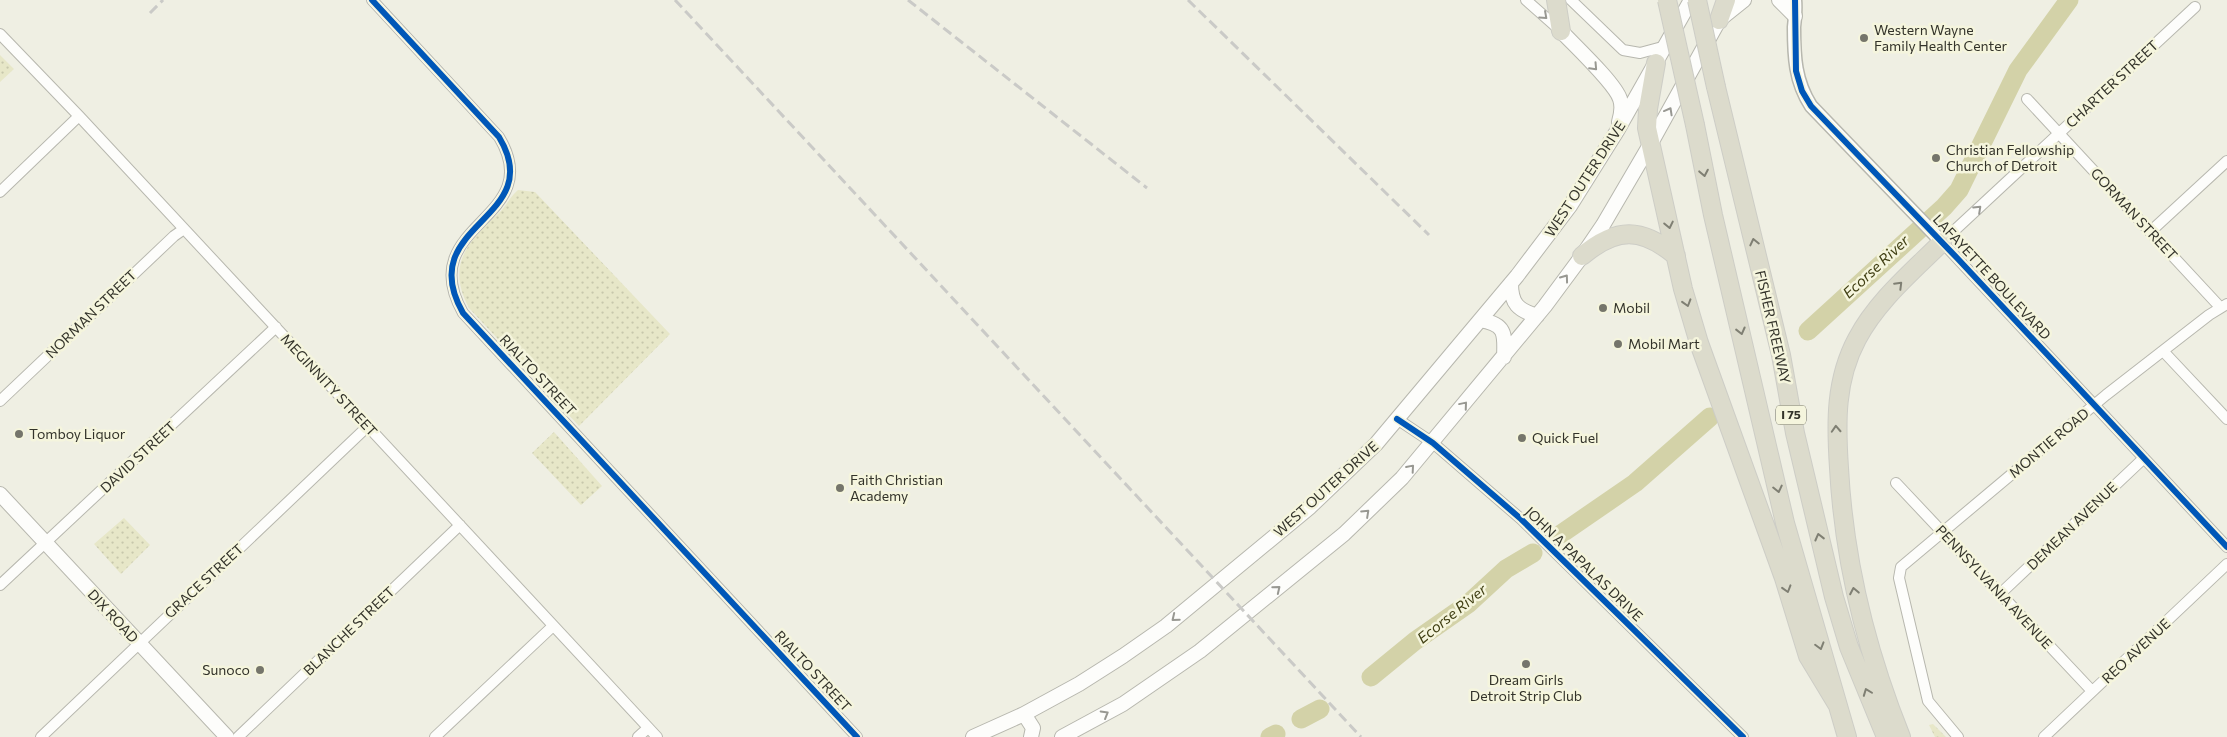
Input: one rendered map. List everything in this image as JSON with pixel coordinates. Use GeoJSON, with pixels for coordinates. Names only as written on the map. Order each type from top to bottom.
{"type":"FeatureCollection","features":[{"type":"Feature","properties":{"kind":"highway"},"geometry":{"type":"LineString","coordinates":[[1556,0],[1561,31]]}},
{"type":"Feature","properties":{"kind":"highway","name":"I 75"},"geometry":{"type":"LineString","coordinates":[[1667,0],[1713,215],[1785,523],[1847,737]]}},
{"type":"Feature","properties":{"kind":"highway","name":"FISHER FREEWAY"},"geometry":{"type":"LineString","coordinates":[[1697,0],[1781,355],[1797,443],[1834,597],[1850,647],[1886,737]]}},
{"type":"Feature","properties":{"kind":"highway"},"geometry":{"type":"LineString","coordinates":[[1719,20],[1726,0]]}},
{"type":"Feature","properties":{"kind":"highway"},"geometry":{"type":"LineString","coordinates":[[1656,63],[1648,109],[1647,128],[1683,289],[1722,409],[1784,578],[1808,656],[1837,704]]}},
{"type":"Feature","properties":{"kind":"highway"},"geometry":{"type":"LineString","coordinates":[[1582,256],[1605,240],[1618,235],[1632,234],[1654,239],[1676,256]]}},
{"type":"Feature","properties":{"kind":"highway"},"geometry":{"type":"LineString","coordinates":[[1901,737],[1876,671],[1853,584],[1840,495],[1836,422],[1837,403],[1847,361],[1866,323],[1936,236]]}},
{"type":"Feature","properties":{"kind":"main road","name":"WEST OUTER DRIVE"},"geometry":{"type":"LineString","coordinates":[[973,737],[1024,714],[1079,684],[1166,626],[1310,507],[1365,455],[1398,419],[1480,320],[1570,206],[1617,132],[1691,0]]}},
{"type":"Feature","properties":{"kind":"main road"},"geometry":{"type":"LineString","coordinates":[[1062,737],[1149,687],[1240,620],[1344,534],[1402,478],[1504,357],[1582,256],[1603,225],[1651,143],[1730,0]]}},
{"type":"Feature","properties":{"kind":"main road"},"geometry":{"type":"LineString","coordinates":[[1719,20],[1744,0]]}},
{"type":"Feature","properties":{"kind":"main road"},"geometry":{"type":"LineString","coordinates":[[1779,0],[1795,16]]}},
{"type":"Feature","properties":{"kind":"main road"},"geometry":{"type":"LineString","coordinates":[[1561,31],[1610,82],[1618,95],[1622,112],[1617,132]]}},
{"type":"Feature","properties":{"kind":"main road"},"geometry":{"type":"LineString","coordinates":[[1511,282],[1511,292],[1515,306],[1524,312],[1537,316]]}},
{"type":"Feature","properties":{"kind":"main road"},"geometry":{"type":"LineString","coordinates":[[1480,320],[1497,325],[1503,331],[1505,339],[1504,357]]}},
{"type":"Feature","properties":{"kind":"main road","name":"DIX ROAD"},"geometry":{"type":"LineString","coordinates":[[0,494],[227,737]]}},
{"type":"Feature","properties":{"kind":"main road"},"geometry":{"type":"LineString","coordinates":[[1024,714],[1033,728],[1031,737]]}},
{"type":"Feature","properties":{"kind":"street","name":"RIALTO STREET"},"geometry":{"type":"LineString","coordinates":[[372,0],[499,137],[509,156],[509,182],[505,194],[495,208],[464,238],[453,262],[452,288],[463,313],[857,737]]}},
{"type":"Feature","properties":{"kind":"street"},"geometry":{"type":"LineString","coordinates":[[1526,0],[1561,31]]}},
{"type":"Feature","properties":{"kind":"street"},"geometry":{"type":"LineString","coordinates":[[1571,0],[1623,50],[1640,53],[1666,46]]}},
{"type":"Feature","properties":{"kind":"street","name":"LAFAYETTE BOULEVARD"},"geometry":{"type":"LineString","coordinates":[[1795,0],[1796,71],[1802,91],[1811,106],[1920,219],[2227,547]]}},
{"type":"Feature","properties":{"kind":"street","name":"CHARTER STREET"},"geometry":{"type":"LineString","coordinates":[[1936,236],[2059,134],[2194,7]]}},
{"type":"Feature","properties":{"kind":"street","name":"MEGINNITY STREET"},"geometry":{"type":"LineString","coordinates":[[0,34],[79,116],[657,737]]}},
{"type":"Feature","properties":{"kind":"street","name":"GORMAN STREET"},"geometry":{"type":"LineString","coordinates":[[2027,99],[2224,306]]}},
{"type":"Feature","properties":{"kind":"street"},"geometry":{"type":"LineString","coordinates":[[0,192],[79,116]]}},
{"type":"Feature","properties":{"kind":"street"},"geometry":{"type":"LineString","coordinates":[[2152,232],[2227,161]]}},
{"type":"Feature","properties":{"kind":"street","name":"NORMAN STREET"},"geometry":{"type":"LineString","coordinates":[[0,401],[174,236],[184,229]]}},
{"type":"Feature","properties":{"kind":"street","name":"MONTIE ROAD"},"geometry":{"type":"LineString","coordinates":[[1958,737],[1933,710],[1924,692],[1900,578],[1900,570],[1904,563],[2095,405],[2224,306]]}},
{"type":"Feature","properties":{"kind":"street","name":"DAVID STREET"},"geometry":{"type":"LineString","coordinates":[[0,585],[276,327]]}},
{"type":"Feature","properties":{"kind":"street"},"geometry":{"type":"LineString","coordinates":[[2163,351],[2227,419]]}},
{"type":"Feature","properties":{"kind":"street","name":"JOHN A PAPALAS DRIVE"},"geometry":{"type":"LineString","coordinates":[[1398,419],[1433,443],[1521,519],[1743,737]]}},
{"type":"Feature","properties":{"kind":"street","name":"GRACE STREET"},"geometry":{"type":"LineString","coordinates":[[41,737],[140,645],[163,620],[368,426]]}},
{"type":"Feature","properties":{"kind":"street","name":"DEMEAN AVENUE"},"geometry":{"type":"LineString","coordinates":[[2000,594],[2144,458]]}},
{"type":"Feature","properties":{"kind":"street","name":"PENNSYLVANIA AVENUE"},"geometry":{"type":"LineString","coordinates":[[1896,483],[2092,691]]}},
{"type":"Feature","properties":{"kind":"street","name":"BLANCHE STREET"},"geometry":{"type":"LineString","coordinates":[[238,737],[460,525]]}},
{"type":"Feature","properties":{"kind":"street","name":"REO AVENUE"},"geometry":{"type":"LineString","coordinates":[[2044,737],[2227,564]]}},
{"type":"Feature","properties":{"kind":"street"},"geometry":{"type":"LineString","coordinates":[[435,737],[553,626]]}},
{"type":"Feature","properties":{"kind":"street"},"geometry":{"type":"LineString","coordinates":[[638,737],[648,728]]}},
{"type":"Feature","properties":{"kind":"green space"},"geometry":{"type":"Polygon","coordinates":[[[0,55],[14,69],[0,82],[0,55]]]}},
{"type":"Feature","properties":{"kind":"green space"},"geometry":{"type":"Polygon","coordinates":[[[518,190],[535,192],[670,334],[579,426],[469,308],[462,292],[459,278],[460,265],[470,243],[518,190]]]}},
{"type":"Feature","properties":{"kind":"green space"},"geometry":{"type":"Polygon","coordinates":[[[554,432],[602,486],[581,505],[532,453],[554,432]]]}},
{"type":"Feature","properties":{"kind":"green space"},"geometry":{"type":"Polygon","coordinates":[[[124,518],[150,545],[121,574],[94,544],[124,518]]]}},
{"type":"Feature","properties":{"kind":"green space"},"geometry":{"type":"Polygon","coordinates":[[[1933,724],[1946,737],[1935,737],[1929,725],[1933,724]]]}},
{"type":"Feature","properties":{"kind":"waterway","name":"Ecorse River"},"geometry":{"type":"LineString","coordinates":[[1808,331],[1944,207],[1959,190],[2018,70],[2069,0]]}},
{"type":"Feature","properties":{"kind":"waterway","name":"Ecorse River"},"geometry":{"type":"LineString","coordinates":[[1561,534],[1635,483],[1710,417]]}},
{"type":"Feature","properties":{"kind":"waterway","name":"Ecorse River"},"geometry":{"type":"LineString","coordinates":[[1371,677],[1415,641],[1468,604],[1506,569],[1533,553]]}},
{"type":"Feature","properties":{"kind":"waterway","name":"Ecorse River"},"geometry":{"type":"LineString","coordinates":[[1301,719],[1320,709]]}},
{"type":"Feature","properties":{"kind":"waterway","name":"Ecorse River"},"geometry":{"type":"LineString","coordinates":[[1270,737],[1276,734]]}},
{"type":"Feature","properties":{"kind":"railway"},"geometry":{"type":"LineString","coordinates":[[150,13],[163,0]]}},
{"type":"Feature","properties":{"kind":"railway"},"geometry":{"type":"LineString","coordinates":[[675,0],[1361,737]]}},
{"type":"Feature","properties":{"kind":"railway"},"geometry":{"type":"LineString","coordinates":[[908,0],[1147,188]]}},
{"type":"Feature","properties":{"kind":"railway"},"geometry":{"type":"LineString","coordinates":[[1188,0],[1429,235]]}},
{"type":"Feature","properties":{"kind":"cycle path"},"geometry":{"type":"LineString","coordinates":[[372,0],[499,137],[510,165],[507,187],[496,205],[465,240],[454,259],[452,283],[463,313],[857,737]]}},
{"type":"Feature","properties":{"kind":"cycle path"},"geometry":{"type":"LineString","coordinates":[[1795,0],[1796,71],[1802,91],[1811,106],[1958,259],[2227,547]]}},
{"type":"Feature","properties":{"kind":"cycle path"},"geometry":{"type":"LineString","coordinates":[[1397,419],[1433,443],[1521,519],[1743,737]]}},
{"type":"Feature","properties":{"kind":"place","name":"Western Wayne Family Health Center"},"geometry":{"type":"Point","coordinates":[1864,38]}},
{"type":"Feature","properties":{"kind":"place","name":"Christian Fellowship Church of Detroit"},"geometry":{"type":"Point","coordinates":[1936,158]}},
{"type":"Feature","properties":{"kind":"place","name":"Mobil"},"geometry":{"type":"Point","coordinates":[1603,308]}},
{"type":"Feature","properties":{"kind":"place","name":"Mobil Mart"},"geometry":{"type":"Point","coordinates":[1618,344]}},
{"type":"Feature","properties":{"kind":"place","name":"Tomboy Liquor"},"geometry":{"type":"Point","coordinates":[19,434]}},
{"type":"Feature","properties":{"kind":"place","name":"Quick Fuel"},"geometry":{"type":"Point","coordinates":[1522,438]}},
{"type":"Feature","properties":{"kind":"place","name":"Faith Christian Academy"},"geometry":{"type":"Point","coordinates":[840,488]}},
{"type":"Feature","properties":{"kind":"place","name":"Dream Girls Detroit Strip Club"},"geometry":{"type":"Point","coordinates":[1526,664]}},
{"type":"Feature","properties":{"kind":"place","name":"Sunoco"},"geometry":{"type":"Point","coordinates":[260,670]}}]}
